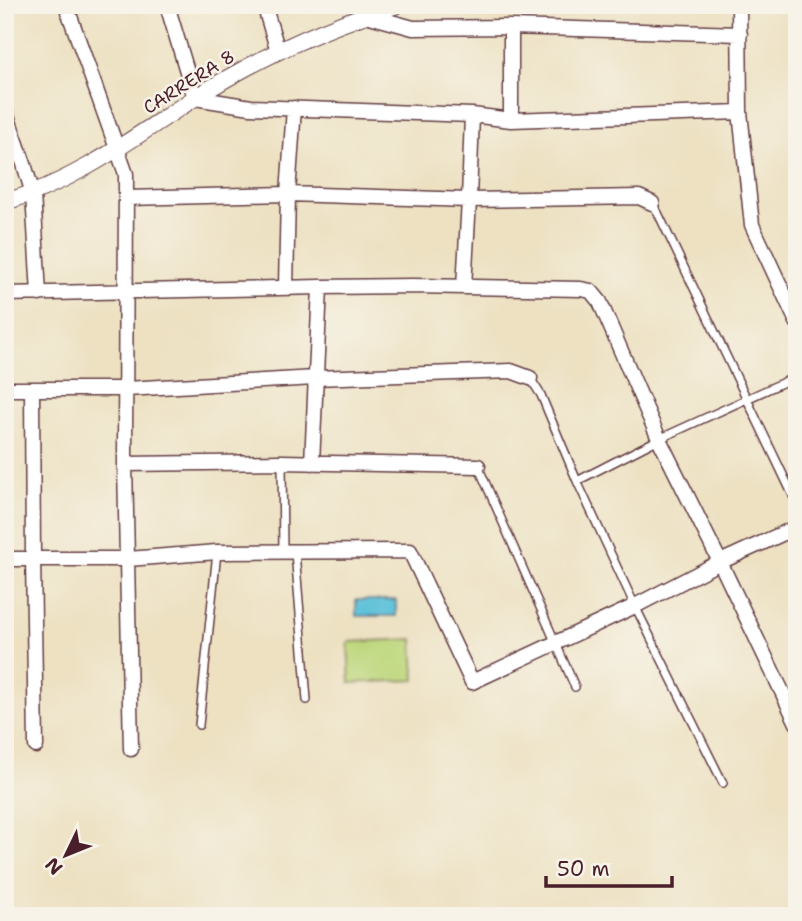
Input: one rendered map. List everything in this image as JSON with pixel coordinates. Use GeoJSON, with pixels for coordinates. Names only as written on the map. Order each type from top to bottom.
{"type":"FeatureCollection","features":[{"type":"Feature","properties":{"kind":"street"},"geometry":{"type":"LineString","coordinates":[[66,5],[127,174],[125,464],[131,749]]}},
{"type":"Feature","properties":{"kind":"street"},"geometry":{"type":"LineString","coordinates":[[167,5],[195,98],[251,107],[472,115],[511,120],[740,112]]}},
{"type":"Feature","properties":{"kind":"street"},"geometry":{"type":"LineString","coordinates":[[264,5],[278,51]]}},
{"type":"Feature","properties":{"kind":"street","name":"CARRERA 8"},"geometry":{"type":"LineString","coordinates":[[5,202],[33,194],[117,150],[195,98],[278,51],[364,10],[397,5]]}},
{"type":"Feature","properties":{"kind":"street"},"geometry":{"type":"LineString","coordinates":[[739,5],[740,112],[752,225],[797,322]]}},
{"type":"Feature","properties":{"kind":"street"},"geometry":{"type":"LineString","coordinates":[[364,10],[413,28],[511,27],[740,34]]}},
{"type":"Feature","properties":{"kind":"street"},"geometry":{"type":"LineString","coordinates":[[511,27],[511,120]]}},
{"type":"Feature","properties":{"kind":"street"},"geometry":{"type":"LineString","coordinates":[[286,287],[288,194],[294,108]]}},
{"type":"Feature","properties":{"kind":"street"},"geometry":{"type":"LineString","coordinates":[[5,110],[33,194],[39,294]]}},
{"type":"Feature","properties":{"kind":"street"},"geometry":{"type":"LineString","coordinates":[[464,287],[472,115]]}},
{"type":"Feature","properties":{"kind":"street"},"geometry":{"type":"LineString","coordinates":[[127,198],[288,194],[469,200],[639,197],[652,203]]}},
{"type":"Feature","properties":{"kind":"street"},"geometry":{"type":"LineString","coordinates":[[5,294],[286,287],[464,287],[591,291],[600,302],[659,439],[797,723]]}},
{"type":"Feature","properties":{"kind":"street"},"geometry":{"type":"LineString","coordinates":[[312,463],[320,287]]}},
{"type":"Feature","properties":{"kind":"street"},"geometry":{"type":"LineString","coordinates":[[5,389],[125,389],[315,378],[511,371],[530,378]]}},
{"type":"Feature","properties":{"kind":"street"},"geometry":{"type":"LineString","coordinates":[[32,389],[36,746]]}},
{"type":"Feature","properties":{"kind":"street"},"geometry":{"type":"LineString","coordinates":[[125,464],[282,462],[478,466]]}},
{"type":"Feature","properties":{"kind":"street"},"geometry":{"type":"LineString","coordinates":[[5,559],[128,559],[217,552],[410,551],[472,682],[797,527]]}},
{"type":"Feature","properties":{"kind":"lane"},"geometry":{"type":"LineString","coordinates":[[652,203],[797,504]]}},
{"type":"Feature","properties":{"kind":"lane"},"geometry":{"type":"LineString","coordinates":[[577,481],[659,439],[797,376]]}},
{"type":"Feature","properties":{"kind":"lane"},"geometry":{"type":"LineString","coordinates":[[530,378],[541,395],[577,481],[635,606],[723,783]]}},
{"type":"Feature","properties":{"kind":"lane"},"geometry":{"type":"LineString","coordinates":[[282,462],[289,552],[307,700]]}},
{"type":"Feature","properties":{"kind":"lane"},"geometry":{"type":"LineString","coordinates":[[478,466],[576,687]]}},
{"type":"Feature","properties":{"kind":"lane"},"geometry":{"type":"LineString","coordinates":[[198,725],[217,552]]}},
{"type":"Feature","properties":{"kind":"green space"},"geometry":{"type":"Polygon","coordinates":[[[413,639],[415,680],[350,683],[348,642],[413,639]]]}},
{"type":"Feature","properties":{"kind":"water"},"geometry":{"type":"Polygon","coordinates":[[[356,600],[396,600],[396,616],[356,616],[356,600]]]}},
{"type":"Feature","properties":{"kind":"waterway"},"geometry":{"type":"LineString","coordinates":[[797,171],[797,182]]}}]}
